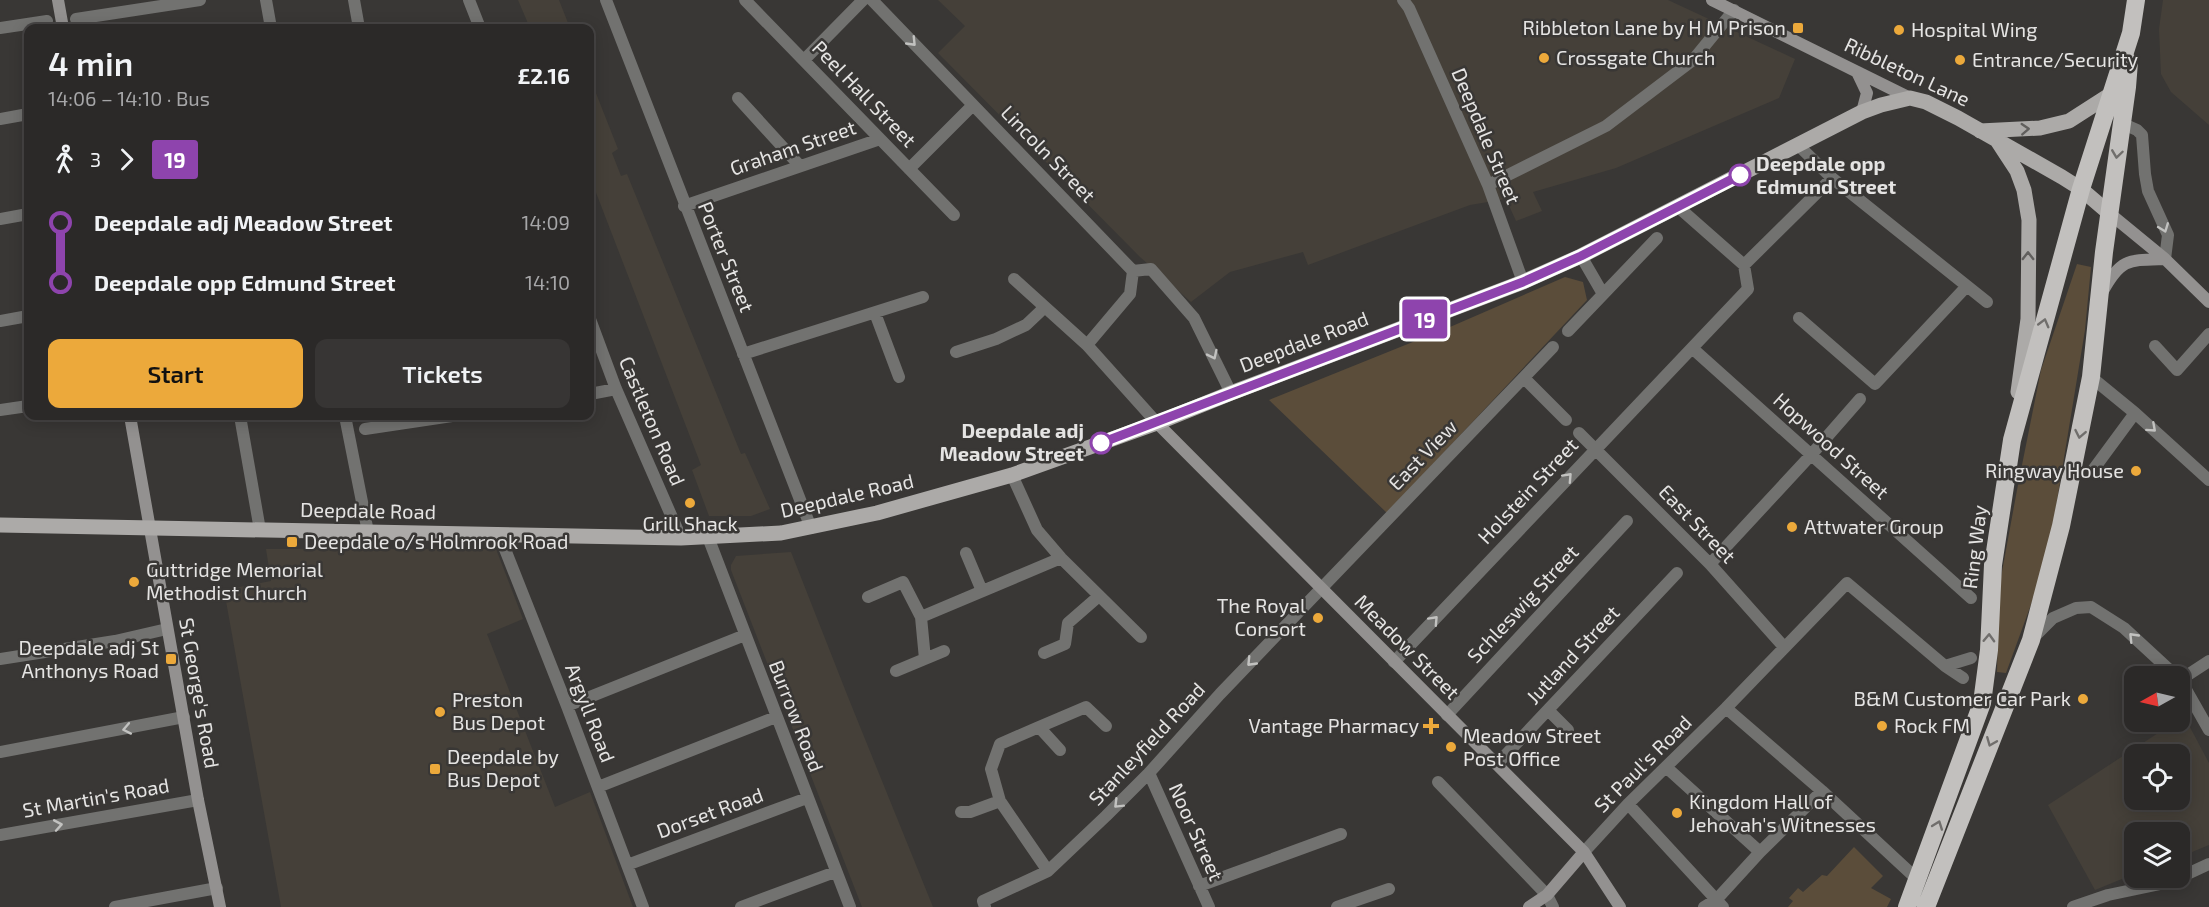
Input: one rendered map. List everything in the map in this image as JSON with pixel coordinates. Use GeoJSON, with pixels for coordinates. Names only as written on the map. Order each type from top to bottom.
{"type":"FeatureCollection","features":[{"type":"Feature","properties":{"kind":"highway"},"geometry":{"type":"LineString","coordinates":[[1926,907],[2031,640],[2061,526],[2091,377],[2136,0]]}},
{"type":"Feature","properties":{"kind":"highway","name":"Ring Way"},"geometry":{"type":"LineString","coordinates":[[1907,907],[1982,703],[1989,650],[1993,565],[2012,440],[2081,189],[2131,33]]}},
{"type":"Feature","properties":{"kind":"main road"},"geometry":{"type":"LineString","coordinates":[[1980,131],[2040,128],[2069,121],[2111,94]]}},
{"type":"Feature","properties":{"kind":"main road","name":"Deepdale Road"},"geometry":{"type":"LineString","coordinates":[[0,525],[681,538],[781,533],[811,528],[877,513],[1012,475],[1157,423],[1523,282],[1581,256],[1862,112],[1910,99]]}},
{"type":"Feature","properties":{"kind":"main road","name":"Ribbleton Lane"},"geometry":{"type":"LineString","coordinates":[[1910,99],[1926,102],[1997,140],[2081,189],[2109,213]]}},
{"type":"Feature","properties":{"kind":"main road"},"geometry":{"type":"LineString","coordinates":[[1997,140],[2017,171],[2024,190],[2029,220],[2028,319],[2012,440]]}},
{"type":"Feature","properties":{"kind":"street"},"geometry":{"type":"LineString","coordinates":[[58,0],[62,24]]}},
{"type":"Feature","properties":{"kind":"street"},"geometry":{"type":"LineString","coordinates":[[76,19],[200,0]]}},
{"type":"Feature","properties":{"kind":"street"},"geometry":{"type":"LineString","coordinates":[[266,0],[270,24]]}},
{"type":"Feature","properties":{"kind":"street"},"geometry":{"type":"LineString","coordinates":[[354,0],[358,24]]}},
{"type":"Feature","properties":{"kind":"street"},"geometry":{"type":"LineString","coordinates":[[469,0],[478,24]]}},
{"type":"Feature","properties":{"kind":"street","name":"Porter Street"},"geometry":{"type":"LineString","coordinates":[[606,0],[684,206],[811,528]]}},
{"type":"Feature","properties":{"kind":"street","name":"Peel Hall Street"},"geometry":{"type":"LineString","coordinates":[[745,0],[954,215]]}},
{"type":"Feature","properties":{"kind":"street"},"geometry":{"type":"LineString","coordinates":[[804,60],[863,0]]}},
{"type":"Feature","properties":{"kind":"street","name":"Lincoln Street"},"geometry":{"type":"LineString","coordinates":[[872,0],[1133,271]]}},
{"type":"Feature","properties":{"kind":"street"},"geometry":{"type":"LineString","coordinates":[[1406,4],[1420,0]]}},
{"type":"Feature","properties":{"kind":"street","name":"Ribbleton Lane"},"geometry":{"type":"LineString","coordinates":[[1712,0],[1910,99]]}},
{"type":"Feature","properties":{"kind":"street","name":"Deepdale Street"},"geometry":{"type":"LineString","coordinates":[[1406,4],[1488,185],[1523,282]]}},
{"type":"Feature","properties":{"kind":"street"},"geometry":{"type":"LineString","coordinates":[[1488,185],[1606,126],[1693,60],[1734,10]]}},
{"type":"Feature","properties":{"kind":"street"},"geometry":{"type":"LineString","coordinates":[[27,24],[47,21]]}},
{"type":"Feature","properties":{"kind":"street"},"geometry":{"type":"LineString","coordinates":[[0,28],[24,24]]}},
{"type":"Feature","properties":{"kind":"street"},"geometry":{"type":"LineString","coordinates":[[1857,72],[1867,93],[1862,112]]}},
{"type":"Feature","properties":{"kind":"street"},"geometry":{"type":"LineString","coordinates":[[738,98],[800,166]]}},
{"type":"Feature","properties":{"kind":"street"},"geometry":{"type":"LineString","coordinates":[[909,169],[973,105]]}},
{"type":"Feature","properties":{"kind":"street"},"geometry":{"type":"LineString","coordinates":[[0,119],[24,115]]}},
{"type":"Feature","properties":{"kind":"street"},"geometry":{"type":"LineString","coordinates":[[2121,123],[2137,129],[2142,135],[2148,191],[2168,235],[2165,259]]}},
{"type":"Feature","properties":{"kind":"street","name":"Graham Street"},"geometry":{"type":"LineString","coordinates":[[684,206],[880,139]]}},
{"type":"Feature","properties":{"kind":"street"},"geometry":{"type":"LineString","coordinates":[[1799,146],[1832,178],[1987,302]]}},
{"type":"Feature","properties":{"kind":"street"},"geometry":{"type":"LineString","coordinates":[[1677,206],[1744,265],[1832,178]]}},
{"type":"Feature","properties":{"kind":"street"},"geometry":{"type":"LineString","coordinates":[[2109,213],[2165,259],[2209,302]]}},
{"type":"Feature","properties":{"kind":"street"},"geometry":{"type":"LineString","coordinates":[[0,219],[24,215]]}},
{"type":"Feature","properties":{"kind":"street"},"geometry":{"type":"LineString","coordinates":[[1568,331],[1657,238]]}},
{"type":"Feature","properties":{"kind":"street"},"geometry":{"type":"LineString","coordinates":[[1581,256],[1603,294]]}},
{"type":"Feature","properties":{"kind":"street"},"geometry":{"type":"LineString","coordinates":[[2100,296],[2114,272],[2122,265],[2137,260],[2165,259]]}},
{"type":"Feature","properties":{"kind":"street","name":"Holstein Street"},"geometry":{"type":"LineString","coordinates":[[1394,662],[1748,289],[1744,265]]}},
{"type":"Feature","properties":{"kind":"street"},"geometry":{"type":"LineString","coordinates":[[1087,345],[1130,294],[1133,271],[1151,268],[1194,318],[1231,393]]}},
{"type":"Feature","properties":{"kind":"street"},"geometry":{"type":"LineString","coordinates":[[1014,279],[1087,345],[1157,423]]}},
{"type":"Feature","properties":{"kind":"street"},"geometry":{"type":"LineString","coordinates":[[1799,318],[1875,384],[1967,286]]}},
{"type":"Feature","properties":{"kind":"street"},"geometry":{"type":"LineString","coordinates":[[743,354],[923,297]]}},
{"type":"Feature","properties":{"kind":"street"},"geometry":{"type":"LineString","coordinates":[[956,352],[996,339],[1026,325],[1045,307]]}},
{"type":"Feature","properties":{"kind":"street"},"geometry":{"type":"LineString","coordinates":[[875,313],[899,377]]}},
{"type":"Feature","properties":{"kind":"street"},"geometry":{"type":"LineString","coordinates":[[0,321],[24,317]]}},
{"type":"Feature","properties":{"kind":"street","name":"Castleton Road"},"geometry":{"type":"LineString","coordinates":[[594,330],[616,389],[681,538]]}},
{"type":"Feature","properties":{"kind":"street"},"geometry":{"type":"LineString","coordinates":[[2156,346],[2177,370],[2209,334]]}},
{"type":"Feature","properties":{"kind":"street","name":"East View"},"geometry":{"type":"LineString","coordinates":[[1322,590],[1553,347]]}},
{"type":"Feature","properties":{"kind":"street","name":"Hopwood Street"},"geometry":{"type":"LineString","coordinates":[[1692,348],[1971,598]]}},
{"type":"Feature","properties":{"kind":"street"},"geometry":{"type":"LineString","coordinates":[[2091,377],[2135,413],[2209,480]]}},
{"type":"Feature","properties":{"kind":"street"},"geometry":{"type":"LineString","coordinates":[[1524,378],[1566,420]]}},
{"type":"Feature","properties":{"kind":"street"},"geometry":{"type":"LineString","coordinates":[[594,393],[616,389]]}},
{"type":"Feature","properties":{"kind":"street"},"geometry":{"type":"LineString","coordinates":[[1710,564],[1860,399]]}},
{"type":"Feature","properties":{"kind":"street"},"geometry":{"type":"LineString","coordinates":[[0,410],[24,407]]}},
{"type":"Feature","properties":{"kind":"street"},"geometry":{"type":"LineString","coordinates":[[2093,470],[2135,413]]}},
{"type":"Feature","properties":{"kind":"street","name":"St George's Road"},"geometry":{"type":"LineString","coordinates":[[131,420],[198,800],[220,907]]}},
{"type":"Feature","properties":{"kind":"street"},"geometry":{"type":"LineString","coordinates":[[241,420],[260,530]]}},
{"type":"Feature","properties":{"kind":"street"},"geometry":{"type":"LineString","coordinates":[[346,420],[368,532]]}},
{"type":"Feature","properties":{"kind":"street"},"geometry":{"type":"LineString","coordinates":[[365,429],[425,420]]}},
{"type":"Feature","properties":{"kind":"street","name":"Meadow Street"},"geometry":{"type":"LineString","coordinates":[[1157,423],[1584,852],[1620,907]]}},
{"type":"Feature","properties":{"kind":"street","name":"East Street"},"geometry":{"type":"LineString","coordinates":[[1579,433],[1710,564],[1784,647]]}},
{"type":"Feature","properties":{"kind":"street"},"geometry":{"type":"LineString","coordinates":[[1012,475],[1037,530],[1061,558],[1142,637]]}},
{"type":"Feature","properties":{"kind":"street","name":"Schleswig Street"},"geometry":{"type":"LineString","coordinates":[[1447,714],[1628,521]]}},
{"type":"Feature","properties":{"kind":"street","name":"Argyll Road"},"geometry":{"type":"LineString","coordinates":[[499,534],[644,907]]}},
{"type":"Feature","properties":{"kind":"street","name":"Burrow Road"},"geometry":{"type":"LineString","coordinates":[[713,537],[745,634],[850,907]]}},
{"type":"Feature","properties":{"kind":"street"},"geometry":{"type":"LineString","coordinates":[[966,553],[982,591]]}},
{"type":"Feature","properties":{"kind":"street"},"geometry":{"type":"LineString","coordinates":[[921,617],[1061,558]]}},
{"type":"Feature","properties":{"kind":"street","name":"Jutland Street"},"geometry":{"type":"LineString","coordinates":[[1497,764],[1677,573]]}},
{"type":"Feature","properties":{"kind":"street"},"geometry":{"type":"LineString","coordinates":[[868,597],[903,582],[921,617],[925,659]]}},
{"type":"Feature","properties":{"kind":"street","name":"St Paul's Road"},"geometry":{"type":"LineString","coordinates":[[1528,907],[1547,895],[1628,804],[1726,708],[1847,583],[1945,666]]}},
{"type":"Feature","properties":{"kind":"street","name":"Stanleyfield Road"},"geometry":{"type":"LineString","coordinates":[[984,904],[1048,871],[1149,773],[1220,694],[1322,590]]}},
{"type":"Feature","properties":{"kind":"street"},"geometry":{"type":"LineString","coordinates":[[1044,653],[1065,644],[1068,622],[1099,596]]}},
{"type":"Feature","properties":{"kind":"street"},"geometry":{"type":"LineString","coordinates":[[2031,640],[2053,618],[2076,608],[2091,608],[2124,628],[2165,666]]}},
{"type":"Feature","properties":{"kind":"street"},"geometry":{"type":"LineString","coordinates":[[0,659],[115,641],[167,629]]}},
{"type":"Feature","properties":{"kind":"street"},"geometry":{"type":"LineString","coordinates":[[567,706],[745,634]]}},
{"type":"Feature","properties":{"kind":"street"},"geometry":{"type":"LineString","coordinates":[[896,670],[944,651]]}},
{"type":"Feature","properties":{"kind":"street"},"geometry":{"type":"LineString","coordinates":[[1945,666],[1971,658]]}},
{"type":"Feature","properties":{"kind":"street"},"geometry":{"type":"LineString","coordinates":[[2190,672],[2209,661]]}},
{"type":"Feature","properties":{"kind":"street"},"geometry":{"type":"LineString","coordinates":[[1945,666],[1963,678]]}},
{"type":"Feature","properties":{"kind":"street"},"geometry":{"type":"LineString","coordinates":[[2190,698],[2209,730]]}},
{"type":"Feature","properties":{"kind":"street"},"geometry":{"type":"LineString","coordinates":[[1048,871],[1000,801],[991,769],[1000,744],[1086,707],[1106,726]]}},
{"type":"Feature","properties":{"kind":"street"},"geometry":{"type":"LineString","coordinates":[[1726,708],[1822,791],[1918,880]]}},
{"type":"Feature","properties":{"kind":"street"},"geometry":{"type":"LineString","coordinates":[[1548,710],[1568,730]]}},
{"type":"Feature","properties":{"kind":"street"},"geometry":{"type":"LineString","coordinates":[[0,752],[184,717]]}},
{"type":"Feature","properties":{"kind":"street"},"geometry":{"type":"LineString","coordinates":[[598,787],[776,717]]}},
{"type":"Feature","properties":{"kind":"street"},"geometry":{"type":"LineString","coordinates":[[1039,727],[1060,750]]}},
{"type":"Feature","properties":{"kind":"street"},"geometry":{"type":"LineString","coordinates":[[1666,766],[1760,852]]}},
{"type":"Feature","properties":{"kind":"street","name":"Noor Street"},"geometry":{"type":"LineString","coordinates":[[1149,773],[1209,907]]}},
{"type":"Feature","properties":{"kind":"street"},"geometry":{"type":"LineString","coordinates":[[1438,782],[1547,895],[1553,907]]}},
{"type":"Feature","properties":{"kind":"street"},"geometry":{"type":"LineString","coordinates":[[1704,907],[1720,903],[1760,852],[1822,791]]}},
{"type":"Feature","properties":{"kind":"street","name":"Dorset Road"},"geometry":{"type":"LineString","coordinates":[[627,865],[807,798]]}},
{"type":"Feature","properties":{"kind":"street","name":"St Martin's Road"},"geometry":{"type":"LineString","coordinates":[[0,835],[198,800]]}},
{"type":"Feature","properties":{"kind":"street"},"geometry":{"type":"LineString","coordinates":[[961,812],[969,812],[1000,801]]}},
{"type":"Feature","properties":{"kind":"street"},"geometry":{"type":"LineString","coordinates":[[1628,804],[1720,903]]}},
{"type":"Feature","properties":{"kind":"street"},"geometry":{"type":"LineString","coordinates":[[1199,886],[1341,834]]}},
{"type":"Feature","properties":{"kind":"street"},"geometry":{"type":"LineString","coordinates":[[2073,907],[2108,895],[2170,882],[2209,864]]}},
{"type":"Feature","properties":{"kind":"street"},"geometry":{"type":"LineString","coordinates":[[741,907],[835,872]]}},
{"type":"Feature","properties":{"kind":"street"},"geometry":{"type":"LineString","coordinates":[[116,907],[217,888]]}},
{"type":"Feature","properties":{"kind":"street"},"geometry":{"type":"LineString","coordinates":[[1337,907],[1389,889]]}},
{"type":"Feature","properties":{"kind":"shaded area"},"geometry":{"type":"Polygon","coordinates":[[[518,0],[559,0],[568,24],[528,24],[518,0]]]}},
{"type":"Feature","properties":{"kind":"shaded area"},"geometry":{"type":"Polygon","coordinates":[[[938,0],[1668,0],[1795,59],[1779,98],[1616,168],[1533,192],[1542,211],[1516,221],[1506,199],[1470,205],[1308,265],[1303,252],[1230,272],[1191,302],[1140,257],[938,53],[965,26],[938,0]]]}},
{"type":"Feature","properties":{"kind":"shaded area"},"geometry":{"type":"Polygon","coordinates":[[[2163,0],[2209,0],[2209,125],[2171,92],[2161,74],[2159,29],[2163,0]]]}},
{"type":"Feature","properties":{"kind":"shaded area"},"geometry":{"type":"Polygon","coordinates":[[[594,88],[618,149],[612,153],[621,176],[627,174],[741,454],[745,453],[770,509],[751,516],[709,516],[692,470],[701,465],[594,187],[594,88]]]}},
{"type":"Feature","properties":{"kind":"shaded area"},"geometry":{"type":"Polygon","coordinates":[[[2077,264],[2091,267],[2085,330],[2052,531],[2037,588],[2006,673],[1997,672],[1999,588],[2017,490],[2041,370],[2077,264]]]}},
{"type":"Feature","properties":{"kind":"shaded area"},"geometry":{"type":"Polygon","coordinates":[[[1565,277],[1583,282],[1587,300],[1387,513],[1269,400],[1450,327],[1565,277]]]}},
{"type":"Feature","properties":{"kind":"shaded area"},"geometry":{"type":"Polygon","coordinates":[[[266,549],[496,549],[523,619],[487,634],[555,807],[590,792],[633,907],[281,907],[224,590],[271,581],[266,549]]]}},
{"type":"Feature","properties":{"kind":"shaded area"},"geometry":{"type":"Polygon","coordinates":[[[791,552],[933,907],[862,907],[731,570],[736,556],[791,552]]]}},
{"type":"Feature","properties":{"kind":"shaded area"},"geometry":{"type":"Polygon","coordinates":[[[2190,727],[2209,763],[2209,845],[2190,853],[2190,822],[2124,822],[2124,878],[2095,890],[2048,805],[2124,755],[2124,810],[2190,810],[2190,744],[2141,744],[2160,732],[2190,732],[2190,727]]]}},
{"type":"Feature","properties":{"kind":"shaded area"},"geometry":{"type":"Polygon","coordinates":[[[1854,847],[1883,876],[1871,888],[1891,899],[1887,907],[1788,907],[1793,901],[1789,898],[1798,888],[1803,892],[1822,875],[1827,876],[1854,847]]]}},
{"type":"Feature","properties":{"kind":"bus line","name":"19"},"geometry":{"type":"LineString","coordinates":[[1101,443],[1523,282],[1581,256],[1740,175]]}},
{"type":"Feature","properties":{"kind":"place","name":"Ribbleton Lane by H M Prison"},"geometry":{"type":"Point","coordinates":[1798,28]}},
{"type":"Feature","properties":{"kind":"place","name":"Hospital Wing"},"geometry":{"type":"Point","coordinates":[1899,30]}},
{"type":"Feature","properties":{"kind":"place","name":"Crossgate Church"},"geometry":{"type":"Point","coordinates":[1544,58]}},
{"type":"Feature","properties":{"kind":"place","name":"Entrance/Security"},"geometry":{"type":"Point","coordinates":[1960,60]}},
{"type":"Feature","properties":{"kind":"place","name":"Deepdale opp Edmund Street"},"geometry":{"type":"Point","coordinates":[1740,175]}},
{"type":"Feature","properties":{"kind":"place","name":"Deepdale adj Meadow Street"},"geometry":{"type":"Point","coordinates":[1101,443]}},
{"type":"Feature","properties":{"kind":"place","name":"Ringway House"},"geometry":{"type":"Point","coordinates":[2136,471]}},
{"type":"Feature","properties":{"kind":"place","name":"Grill Shack"},"geometry":{"type":"Point","coordinates":[690,503]}},
{"type":"Feature","properties":{"kind":"place","name":"Attwater Group"},"geometry":{"type":"Point","coordinates":[1792,527]}},
{"type":"Feature","properties":{"kind":"place","name":"Deepdale o/s Holmrook Road"},"geometry":{"type":"Point","coordinates":[292,542]}},
{"type":"Feature","properties":{"kind":"place","name":"Guttridge Memorial Methodist Church"},"geometry":{"type":"Point","coordinates":[134,582]}},
{"type":"Feature","properties":{"kind":"place","name":"The Royal Consort"},"geometry":{"type":"Point","coordinates":[1318,618]}},
{"type":"Feature","properties":{"kind":"place","name":"Deepdale adj St Anthonys Road"},"geometry":{"type":"Point","coordinates":[171,659]}},
{"type":"Feature","properties":{"kind":"place","name":"B&M Customer Car Park"},"geometry":{"type":"Point","coordinates":[2083,699]}},
{"type":"Feature","properties":{"kind":"place","name":"Preston Bus Depot"},"geometry":{"type":"Point","coordinates":[440,712]}},
{"type":"Feature","properties":{"kind":"place","name":"Vantage Pharmacy"},"geometry":{"type":"Point","coordinates":[1431,726]}},
{"type":"Feature","properties":{"kind":"place","name":"Rock FM"},"geometry":{"type":"Point","coordinates":[1882,726]}},
{"type":"Feature","properties":{"kind":"place","name":"Meadow Street Post Office"},"geometry":{"type":"Point","coordinates":[1451,747]}},
{"type":"Feature","properties":{"kind":"place","name":"Deepdale by Bus Depot"},"geometry":{"type":"Point","coordinates":[435,769]}},
{"type":"Feature","properties":{"kind":"place","name":"Kingdom Hall of Jehovah's Witnesses"},"geometry":{"type":"Point","coordinates":[1677,813]}}]}
